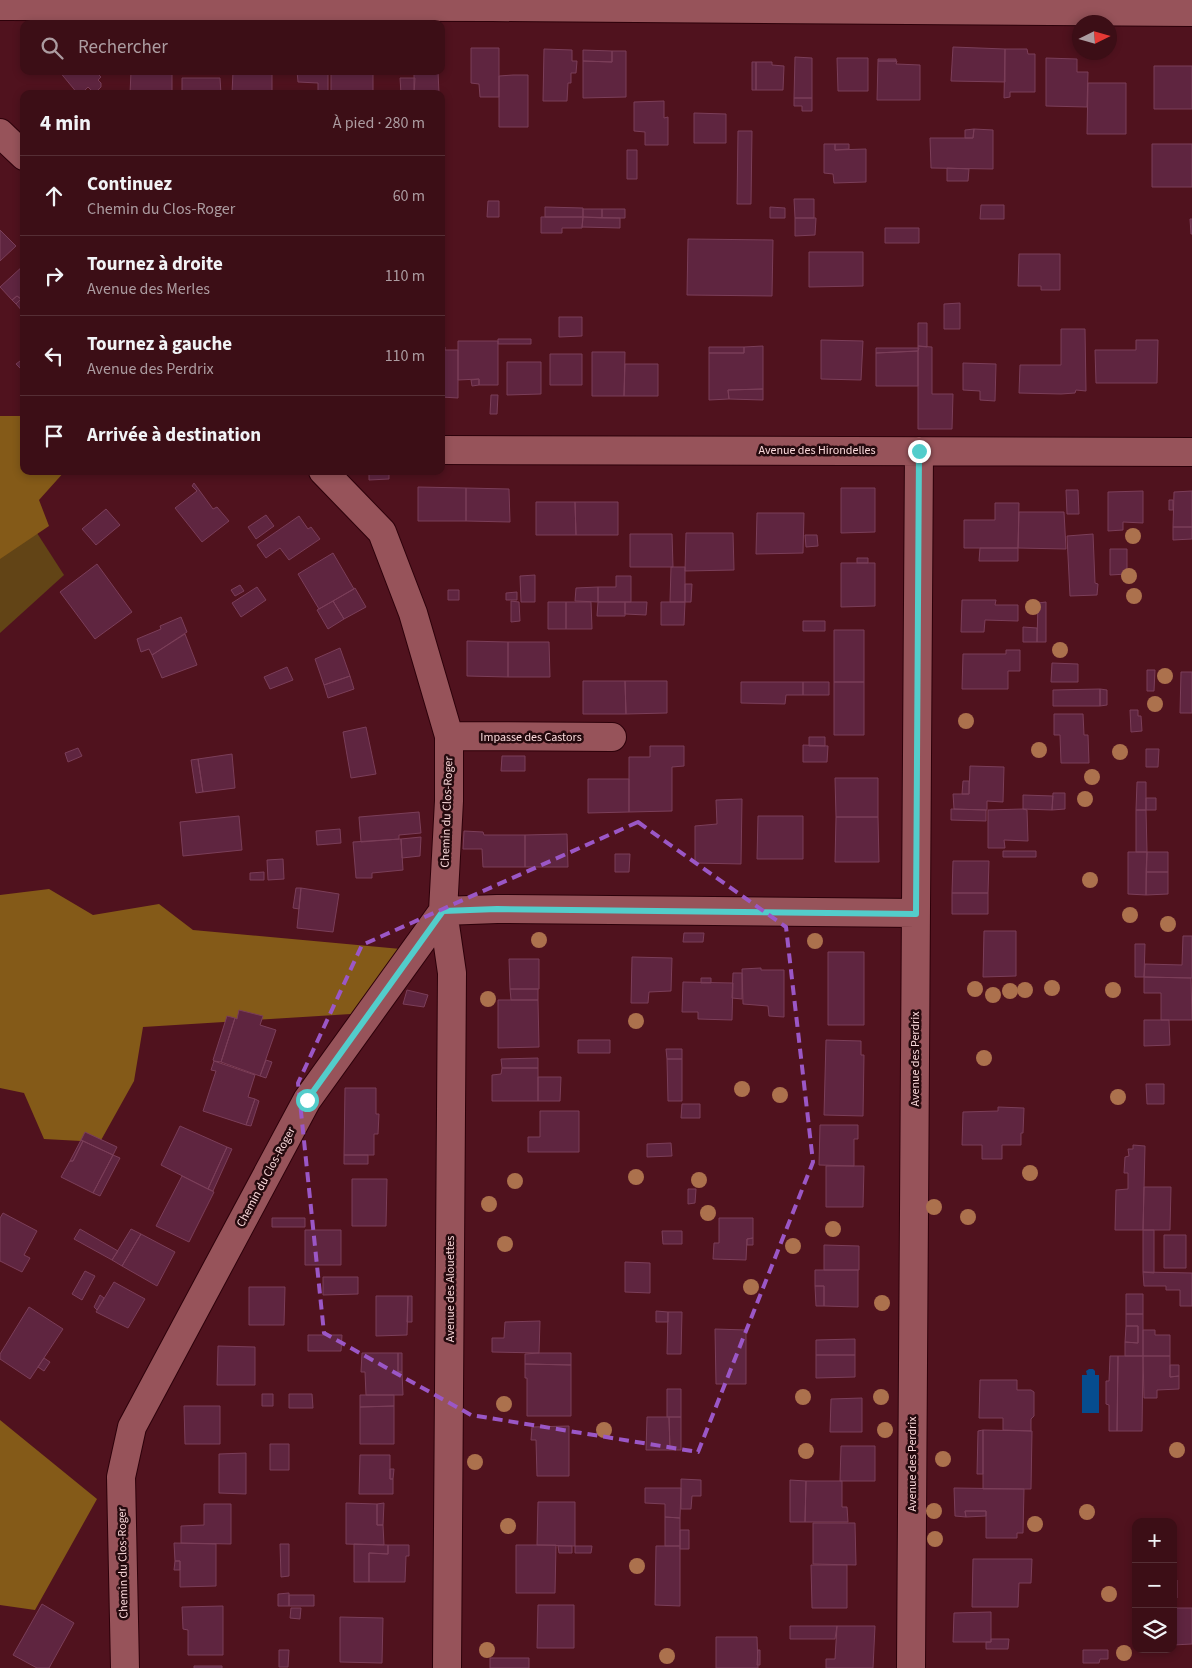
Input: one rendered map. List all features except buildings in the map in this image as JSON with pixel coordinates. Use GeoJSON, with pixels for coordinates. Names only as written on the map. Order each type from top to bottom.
{"type":"FeatureCollection","features":[{"type":"Feature","properties":{"kind":"street"},"geometry":{"type":"LineString","coordinates":[[0,6],[1192,12]]}},
{"type":"Feature","properties":{"kind":"street"},"geometry":{"type":"LineString","coordinates":[[0,133],[20,152]]}},
{"type":"Feature","properties":{"kind":"street","name":"Avenue des Hirondelles"},"geometry":{"type":"LineString","coordinates":[[445,450],[1192,452]]}},
{"type":"Feature","properties":{"kind":"street","name":"Avenue des Perdrix"},"geometry":{"type":"LineString","coordinates":[[911,1668],[919,451]]}},
{"type":"Feature","properties":{"kind":"street","name":"Chemin du Clos-Roger"},"geometry":{"type":"LineString","coordinates":[[125,1668],[121,1477],[132,1427],[307,1100],[443,911],[449,801],[449,736],[413,612],[382,532],[327,475]]}},
{"type":"Feature","properties":{"kind":"street","name":"Impasse des Castors"},"geometry":{"type":"LineString","coordinates":[[449,736],[612,737]]}},
{"type":"Feature","properties":{"kind":"street"},"geometry":{"type":"LineString","coordinates":[[443,911],[497,909],[916,914]]}},
{"type":"Feature","properties":{"kind":"street","name":"Avenue des Alouettes"},"geometry":{"type":"LineString","coordinates":[[443,911],[452,973],[447,1668]]}},
{"type":"Feature","properties":{"kind":"highlighted area"},"geometry":{"type":"Polygon","coordinates":[[[638,822],[786,927],[813,1162],[698,1452],[471,1415],[324,1333],[298,1083],[362,945],[638,822]]]}},
{"type":"Feature","properties":{"kind":"shaded area"},"geometry":{"type":"Polygon","coordinates":[[[0,416],[20,416],[20,475],[61,475],[39,500],[49,526],[0,559],[0,416]]]}},
{"type":"Feature","properties":{"kind":"shaded area"},"geometry":{"type":"Polygon","coordinates":[[[0,498],[17,502],[64,575],[0,633],[0,498]]]}},
{"type":"Feature","properties":{"kind":"shaded area"},"geometry":{"type":"Polygon","coordinates":[[[49,889],[93,915],[159,904],[193,930],[401,949],[402,967],[351,1014],[143,1027],[134,1081],[100,1142],[44,1139],[24,1093],[0,1088],[0,895],[49,889]]]}},
{"type":"Feature","properties":{"kind":"shaded area"},"geometry":{"type":"Polygon","coordinates":[[[0,1420],[97,1499],[35,1610],[0,1605],[0,1420]]]}},
{"type":"Feature","properties":{"kind":"water"},"geometry":{"type":"Polygon","coordinates":[[[1089,1369],[1095,1371],[1095,1375],[1099,1375],[1099,1413],[1082,1413],[1082,1375],[1087,1375],[1086,1371],[1089,1369]]]}},
{"type":"Feature","properties":{"kind":"route"},"geometry":{"type":"LineString","coordinates":[[307,1100],[443,911],[497,909],[916,914],[919,451]]}}]}
